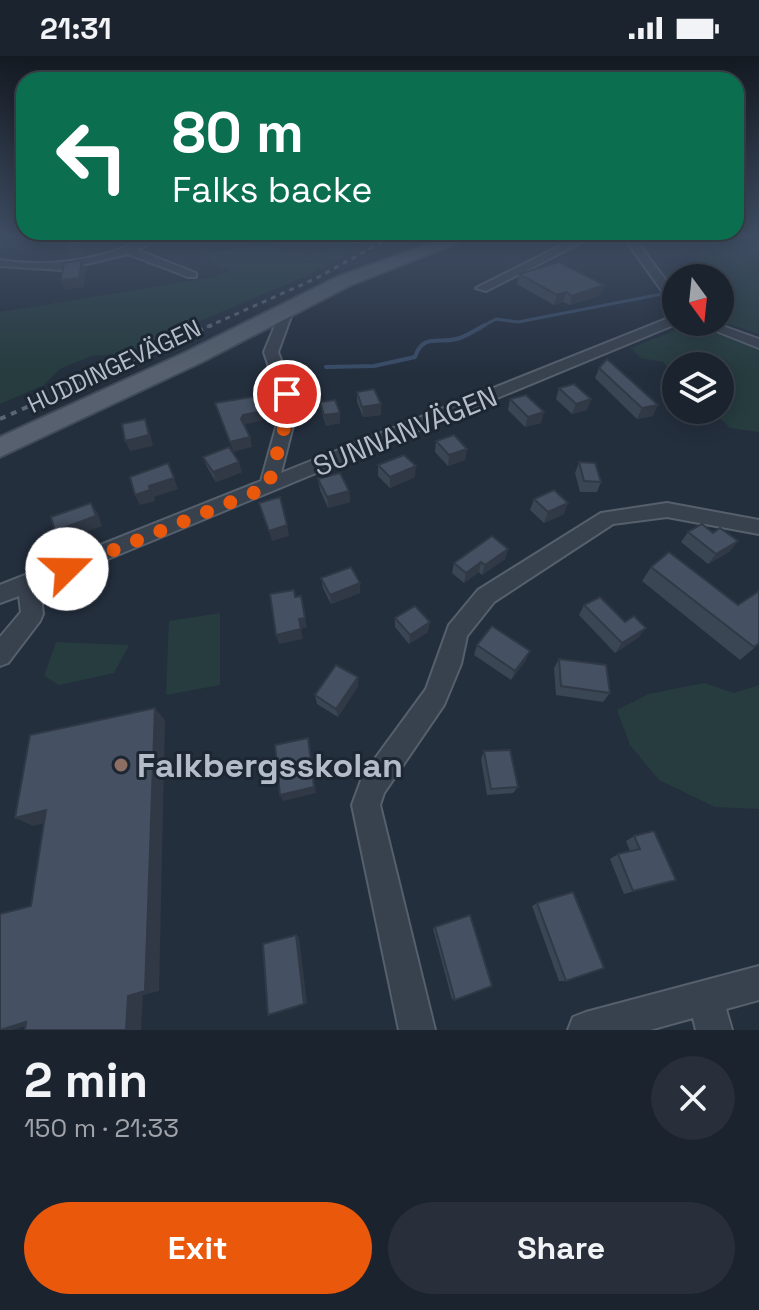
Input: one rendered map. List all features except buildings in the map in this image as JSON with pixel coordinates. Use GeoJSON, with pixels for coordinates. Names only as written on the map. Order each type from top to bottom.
{"type":"FeatureCollection","features":[{"type":"Feature","properties":{"kind":"main road","name":"HUDDINGEVÄGEN"},"geometry":{"type":"LineString","coordinates":[[0,448],[346,280]]}},
{"type":"Feature","properties":{"kind":"street"},"geometry":{"type":"LineString","coordinates":[[482,288],[498,280]]}},
{"type":"Feature","properties":{"kind":"street"},"geometry":{"type":"LineString","coordinates":[[268,487],[290,406],[271,352],[287,311]]}},
{"type":"Feature","properties":{"kind":"street","name":"SUNNANVÄGEN"},"geometry":{"type":"LineString","coordinates":[[0,594],[662,326]]}},
{"type":"Feature","properties":{"kind":"street"},"geometry":{"type":"LineString","coordinates":[[734,335],[759,344]]}},
{"type":"Feature","properties":{"kind":"street"},"geometry":{"type":"LineString","coordinates":[[417,1030],[366,805],[373,785],[435,697],[449,664],[457,632],[468,615],[486,596],[608,518],[667,510],[759,527]]}},
{"type":"Feature","properties":{"kind":"street"},"geometry":{"type":"LineString","coordinates":[[0,655],[32,614],[29,584]]}},
{"type":"Feature","properties":{"kind":"street"},"geometry":{"type":"LineString","coordinates":[[586,1030],[709,1014],[759,983]]}},
{"type":"Feature","properties":{"kind":"green space"},"geometry":{"type":"Polygon","coordinates":[[[192,280],[296,280],[125,353],[91,356],[60,369],[44,385],[0,404],[0,312],[192,280]]]}},
{"type":"Feature","properties":{"kind":"green space"},"geometry":{"type":"Polygon","coordinates":[[[734,280],[759,280],[759,334],[734,326],[734,280]]]}},
{"type":"Feature","properties":{"kind":"green space"},"geometry":{"type":"Polygon","coordinates":[[[662,336],[722,336],[759,350],[759,432],[730,428],[726,424],[734,424],[734,352],[662,352],[662,362],[641,358],[631,348],[662,336]]]}},
{"type":"Feature","properties":{"kind":"green space"},"geometry":{"type":"Polygon","coordinates":[[[220,613],[220,685],[166,695],[169,621],[220,613]]]}},
{"type":"Feature","properties":{"kind":"green space"},"geometry":{"type":"Polygon","coordinates":[[[56,642],[129,645],[114,673],[59,685],[44,676],[56,642]]]}},
{"type":"Feature","properties":{"kind":"green space"},"geometry":{"type":"Polygon","coordinates":[[[704,683],[734,693],[759,685],[759,809],[715,807],[659,780],[630,745],[617,710],[649,694],[704,683]]]}},
{"type":"Feature","properties":{"kind":"waterway"},"geometry":{"type":"LineString","coordinates":[[481,327],[496,319],[518,322],[662,294]]}},
{"type":"Feature","properties":{"kind":"waterway"},"geometry":{"type":"LineString","coordinates":[[326,367],[374,366],[415,357],[418,349],[427,342],[460,338],[485,325]]}},
{"type":"Feature","properties":{"kind":"railway"},"geometry":{"type":"LineString","coordinates":[[207,327],[311,280]]}},
{"type":"Feature","properties":{"kind":"railway"},"geometry":{"type":"LineString","coordinates":[[0,419],[212,325]]}},
{"type":"Feature","properties":{"kind":"place","name":"Falkbergsskolan"},"geometry":{"type":"Point","coordinates":[121,765]}},
{"type":"Feature","properties":{"kind":"route"},"geometry":{"type":"LineString","coordinates":[[67,569],[268,487],[290,406],[287,394]]}}]}
